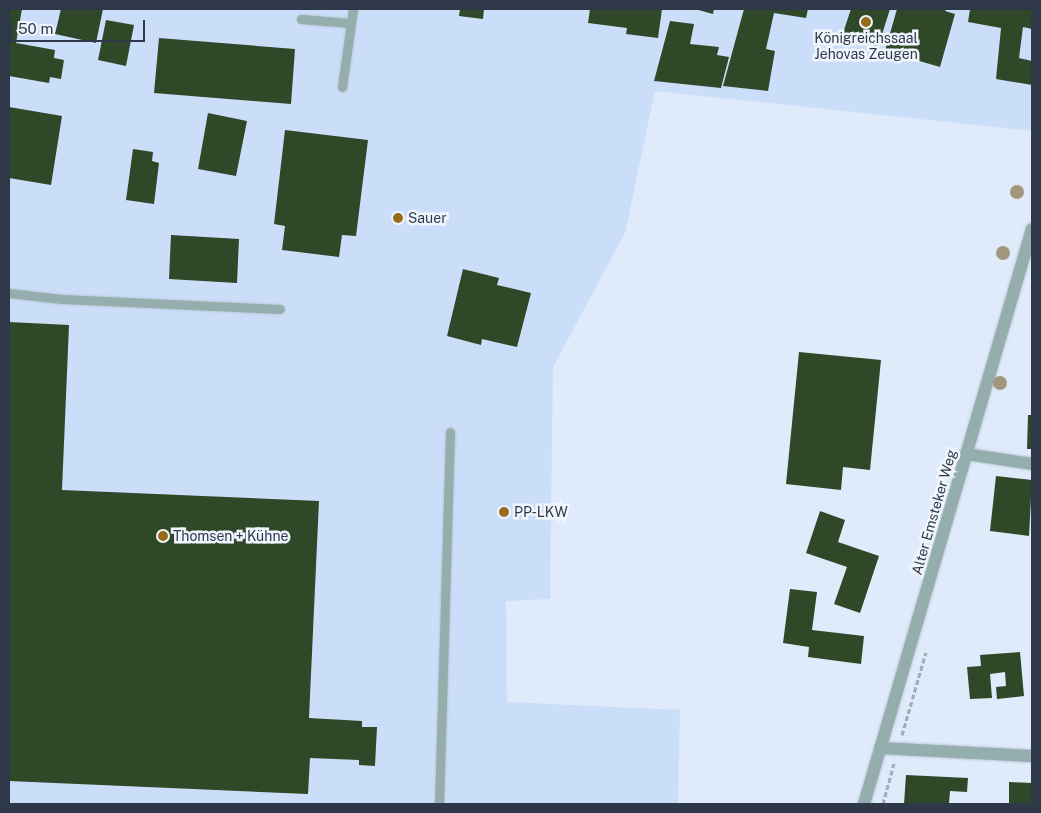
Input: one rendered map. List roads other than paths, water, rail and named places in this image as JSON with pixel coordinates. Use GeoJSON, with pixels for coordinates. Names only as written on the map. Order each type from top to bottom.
{"type":"FeatureCollection","features":[{"type":"Feature","properties":{"kind":"street","name":"Alter Emsteker Weg"},"geometry":{"type":"LineString","coordinates":[[864,804],[1032,229]]}},
{"type":"Feature","properties":{"kind":"street"},"geometry":{"type":"LineString","coordinates":[[966,454],[1032,464]]}},
{"type":"Feature","properties":{"kind":"street"},"geometry":{"type":"LineString","coordinates":[[880,748],[1032,756]]}},
{"type":"Feature","properties":{"kind":"lane"},"geometry":{"type":"LineString","coordinates":[[342,87],[353,9]]}},
{"type":"Feature","properties":{"kind":"lane"},"geometry":{"type":"LineString","coordinates":[[301,19],[350,23]]}},
{"type":"Feature","properties":{"kind":"lane"},"geometry":{"type":"LineString","coordinates":[[9,293],[62,299],[280,309]]}},
{"type":"Feature","properties":{"kind":"lane"},"geometry":{"type":"LineString","coordinates":[[439,804],[450,432]]}},
{"type":"Feature","properties":{"kind":"place","name":"Königreichssaal Jehovas Zeugen"},"geometry":{"type":"Point","coordinates":[866,22]}},
{"type":"Feature","properties":{"kind":"place","name":"Sauer"},"geometry":{"type":"Point","coordinates":[398,218]}},
{"type":"Feature","properties":{"kind":"place","name":"PP-LKW"},"geometry":{"type":"Point","coordinates":[504,512]}},
{"type":"Feature","properties":{"kind":"place","name":"Thomsen + Kühne"},"geometry":{"type":"Point","coordinates":[163,536]}}]}
